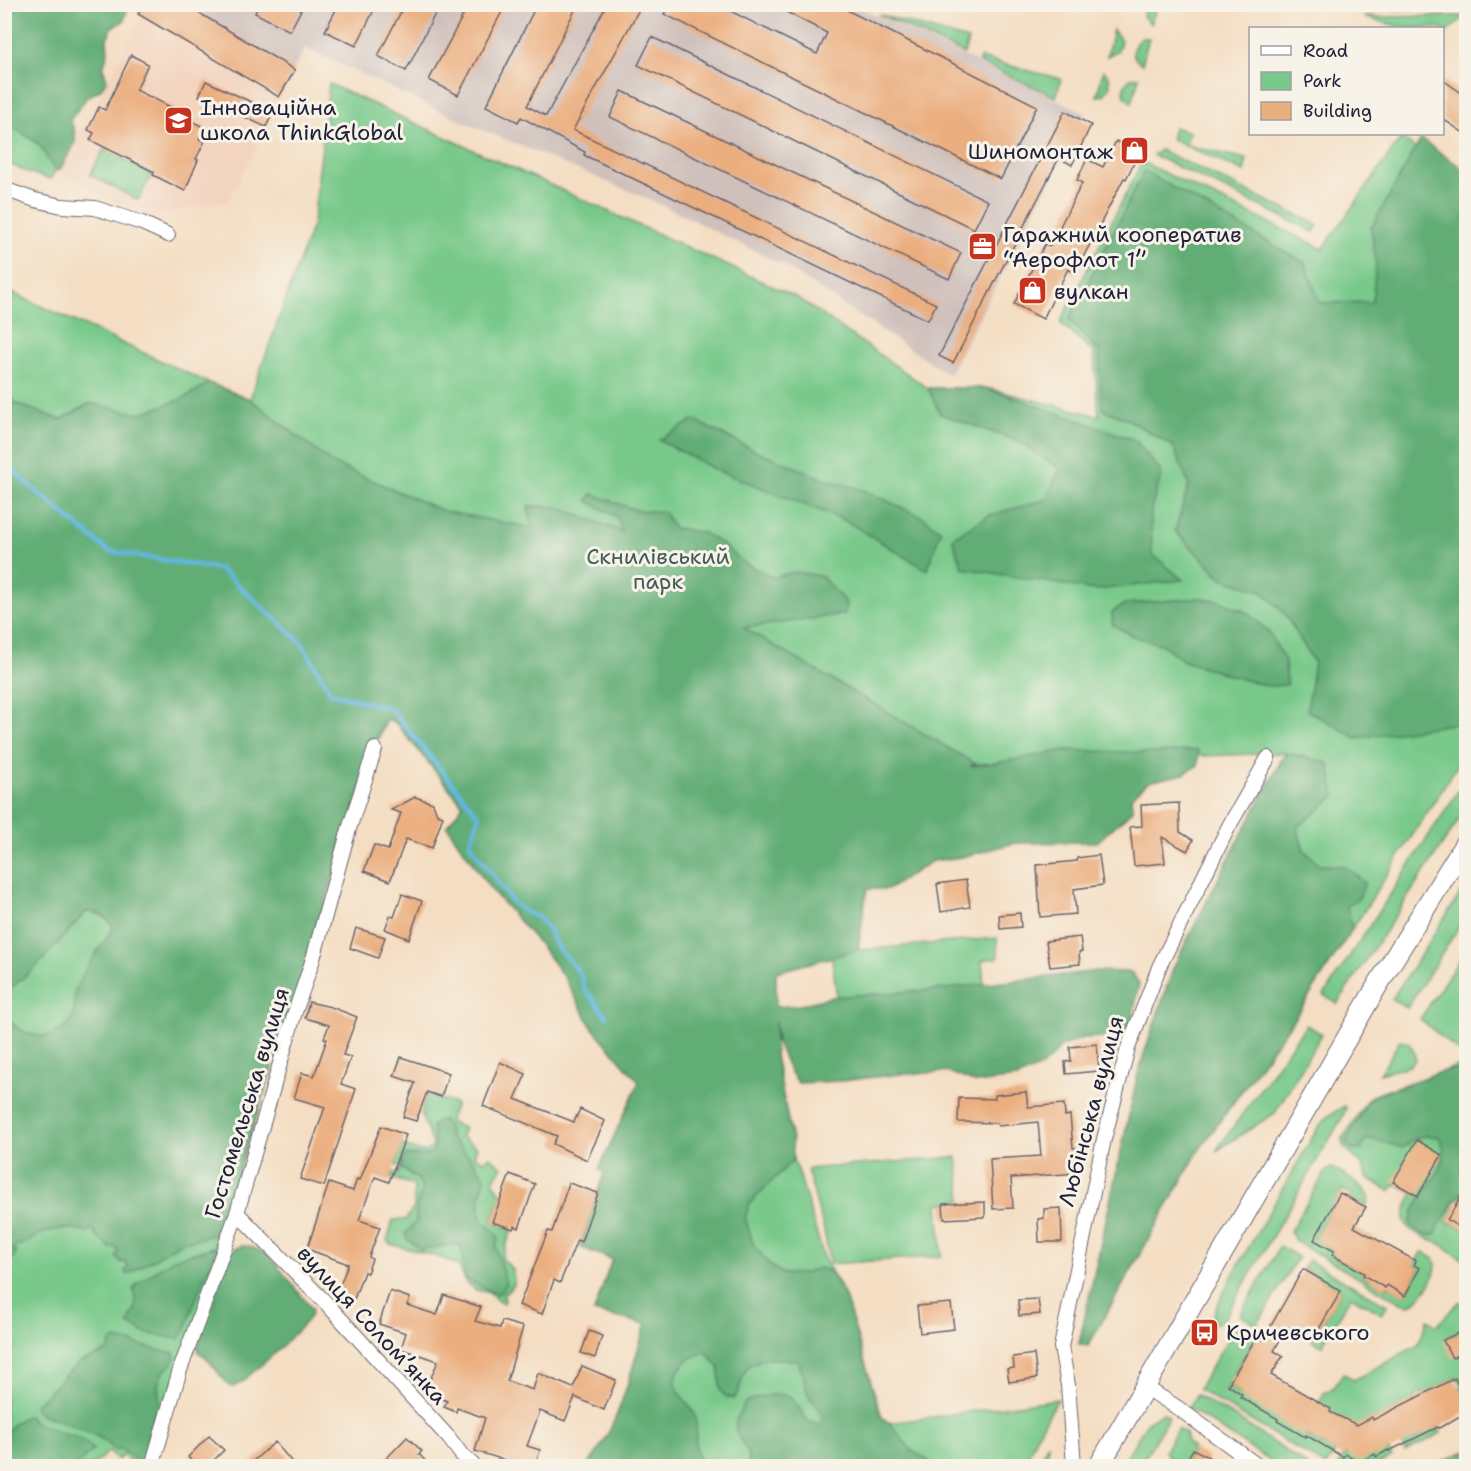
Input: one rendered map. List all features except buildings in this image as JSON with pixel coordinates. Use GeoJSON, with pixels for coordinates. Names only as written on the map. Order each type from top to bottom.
{"type":"FeatureCollection","features":[{"type":"Feature","properties":{"kind":"main road"},"geometry":{"type":"LineString","coordinates":[[1099,1467],[1377,986],[1467,842]]}},
{"type":"Feature","properties":{"kind":"street"},"geometry":{"type":"LineString","coordinates":[[4,189],[62,206],[95,208],[168,235]]}},
{"type":"Feature","properties":{"kind":"street","name":"Гостомельська вулиця"},"geometry":{"type":"LineString","coordinates":[[152,1467],[180,1370],[237,1213],[294,1015],[313,959],[349,829],[375,749]]}},
{"type":"Feature","properties":{"kind":"street","name":"Любінська вулиця"},"geometry":{"type":"LineString","coordinates":[[1074,1467],[1068,1385],[1061,1347],[1104,1139],[1128,1048],[1160,964],[1229,826],[1268,758]]}},
{"type":"Feature","properties":{"kind":"street","name":"вулиця Соломʼянка"},"geometry":{"type":"LineString","coordinates":[[237,1213],[327,1304],[474,1467]]}},
{"type":"Feature","properties":{"kind":"street"},"geometry":{"type":"LineString","coordinates":[[1145,1387],[1178,1408],[1258,1467]]}},
{"type":"Feature","properties":{"kind":"shaded area"},"geometry":{"type":"Polygon","coordinates":[[[120,5],[854,5],[1086,113],[949,375],[783,265],[658,203],[466,123],[305,48],[279,97],[142,15],[120,5]]]}},
{"type":"Feature","properties":{"kind":"shaded area","name":"Інноваційна школа ThinkGlobal"},"geometry":{"type":"Polygon","coordinates":[[[142,15],[279,97],[266,129],[228,201],[147,217],[60,173],[142,15]]]}},
{"type":"Feature","properties":{"kind":"green space"},"geometry":{"type":"Polygon","coordinates":[[[5,4],[126,4],[128,7],[124,21],[112,27],[107,39],[108,53],[103,67],[107,80],[100,90],[87,97],[70,120],[74,128],[74,146],[60,170],[53,167],[37,143],[5,122],[5,4]]]}},
{"type":"Feature","properties":{"kind":"green space"},"geometry":{"type":"Polygon","coordinates":[[[1145,4],[1157,5],[1151,24],[1143,16],[1145,4]]]}},
{"type":"Feature","properties":{"kind":"green space"},"geometry":{"type":"Polygon","coordinates":[[[1346,5],[1368,7],[1466,6],[1466,8],[1367,10],[1346,5]]]}},
{"type":"Feature","properties":{"kind":"green space"},"geometry":{"type":"Polygon","coordinates":[[[878,14],[968,40],[964,54],[878,14]]]}},
{"type":"Feature","properties":{"kind":"green space"},"geometry":{"type":"Polygon","coordinates":[[[1466,16],[1444,34],[1444,27],[1401,27],[1363,17],[1466,16]]]}},
{"type":"Feature","properties":{"kind":"green space"},"geometry":{"type":"Polygon","coordinates":[[[1113,30],[1121,42],[1117,51],[1107,56],[1113,30]]]}},
{"type":"Feature","properties":{"kind":"green space"},"geometry":{"type":"Polygon","coordinates":[[[1141,38],[1149,38],[1142,64],[1135,58],[1133,51],[1135,44],[1141,38]]]}},
{"type":"Feature","properties":{"kind":"green space"},"geometry":{"type":"Polygon","coordinates":[[[980,58],[1061,79],[1056,97],[979,62],[980,58]]]}},
{"type":"Feature","properties":{"kind":"green space"},"geometry":{"type":"Polygon","coordinates":[[[1103,71],[1109,76],[1110,86],[1104,95],[1097,96],[1103,71]]]}},
{"type":"Feature","properties":{"kind":"green space"},"geometry":{"type":"Polygon","coordinates":[[[1139,77],[1132,103],[1124,96],[1124,86],[1131,78],[1139,77]]]}},
{"type":"Feature","properties":{"kind":"green space","name":"Скнилівський парк"},"geometry":{"type":"Polygon","coordinates":[[[329,84],[796,297],[928,388],[986,388],[1099,416],[1094,352],[1060,323],[1142,162],[1323,249],[1401,138],[1466,186],[1466,752],[1301,1009],[1199,1150],[1088,1346],[1079,1344],[1139,1069],[1174,966],[1285,753],[976,764],[881,774],[858,950],[997,938],[998,958],[982,960],[984,987],[901,992],[837,1000],[832,957],[776,972],[775,1056],[792,1140],[793,1160],[824,1258],[844,1294],[882,1418],[890,1423],[1058,1399],[1037,1435],[1024,1466],[587,1466],[598,1451],[616,1417],[646,1324],[594,1312],[612,1259],[580,1247],[604,1173],[599,1169],[639,1082],[592,1027],[564,977],[541,946],[490,888],[447,826],[463,805],[396,723],[388,719],[375,745],[240,1170],[222,1243],[147,1466],[134,1466],[123,1455],[118,1460],[109,1451],[92,1466],[5,1466],[4,289],[209,383],[250,399],[313,223],[329,84]]]}},
{"type":"Feature","properties":{"kind":"green space"},"geometry":{"type":"Polygon","coordinates":[[[5,122],[40,146],[56,170],[50,179],[5,162],[5,122]]]}},
{"type":"Feature","properties":{"kind":"green space"},"geometry":{"type":"Polygon","coordinates":[[[1174,127],[1190,132],[1186,145],[1247,159],[1244,172],[1171,139],[1174,127]]]}},
{"type":"Feature","properties":{"kind":"green space"},"geometry":{"type":"Polygon","coordinates":[[[1421,139],[1466,171],[1466,722],[1356,738],[1307,710],[1314,662],[1285,614],[1262,591],[1222,578],[1175,531],[1189,485],[1173,446],[1129,420],[1102,409],[1099,351],[1069,319],[1144,171],[1305,263],[1320,303],[1372,302],[1376,263],[1371,228],[1421,139]]]}},
{"type":"Feature","properties":{"kind":"green space"},"geometry":{"type":"Polygon","coordinates":[[[104,149],[152,174],[138,200],[90,175],[104,149]]]}},
{"type":"Feature","properties":{"kind":"green space"},"geometry":{"type":"Polygon","coordinates":[[[1160,150],[1318,225],[1314,232],[1153,155],[1160,150]]]}},
{"type":"Feature","properties":{"kind":"green space"},"geometry":{"type":"Polygon","coordinates":[[[209,383],[250,399],[332,463],[443,511],[532,528],[528,506],[557,507],[622,532],[617,517],[587,501],[592,494],[636,510],[664,512],[674,528],[704,533],[722,544],[744,563],[772,577],[795,572],[821,576],[846,603],[845,614],[744,628],[976,764],[970,766],[1065,750],[1157,753],[1198,750],[1198,765],[1184,774],[1148,782],[1131,798],[1133,810],[1097,842],[1015,843],[962,857],[932,861],[889,889],[867,889],[858,950],[776,972],[776,1007],[800,1005],[831,997],[944,989],[1097,971],[1131,972],[1139,983],[1131,1026],[1121,1036],[1083,1038],[1062,1046],[1043,1066],[1017,1078],[976,1083],[948,1072],[798,1083],[789,1070],[777,1042],[775,1021],[775,1056],[792,1140],[793,1160],[750,1203],[745,1218],[754,1246],[772,1267],[784,1274],[805,1273],[819,1268],[829,1271],[844,1294],[882,1418],[890,1423],[912,1451],[937,1466],[747,1466],[749,1456],[736,1430],[738,1415],[746,1402],[755,1398],[784,1395],[794,1401],[809,1422],[819,1424],[823,1420],[822,1415],[808,1394],[797,1361],[768,1359],[754,1363],[744,1373],[739,1390],[733,1399],[725,1396],[720,1390],[719,1367],[706,1352],[687,1361],[676,1378],[679,1392],[695,1416],[697,1454],[703,1466],[587,1466],[598,1451],[616,1417],[646,1324],[594,1312],[612,1259],[580,1247],[604,1173],[599,1169],[639,1082],[592,1027],[564,977],[541,946],[490,888],[447,826],[463,805],[396,723],[388,719],[384,720],[374,745],[307,962],[239,1168],[222,1233],[180,1243],[127,1275],[125,1271],[128,1268],[125,1261],[121,1263],[116,1256],[119,1252],[114,1246],[111,1248],[95,1235],[96,1232],[91,1229],[89,1232],[70,1229],[54,1230],[21,1246],[18,1244],[13,1250],[16,1252],[5,1271],[5,1016],[23,1031],[38,1036],[54,1034],[65,1027],[72,1018],[75,991],[80,980],[113,928],[102,916],[86,912],[36,967],[5,993],[5,393],[17,404],[61,420],[90,403],[139,414],[182,399],[209,383]]]}},
{"type":"Feature","properties":{"kind":"green space"},"geometry":{"type":"Polygon","coordinates":[[[928,388],[986,388],[1135,440],[1162,473],[1151,510],[1152,554],[1183,580],[1095,590],[963,568],[952,538],[990,515],[1045,500],[1060,469],[1020,442],[940,414],[928,388]]]}},
{"type":"Feature","properties":{"kind":"green space"},"geometry":{"type":"Polygon","coordinates":[[[693,420],[754,450],[822,478],[863,490],[923,517],[941,531],[927,570],[846,521],[716,470],[659,440],[693,420]]]}},
{"type":"Feature","properties":{"kind":"green space"},"geometry":{"type":"Polygon","coordinates":[[[1201,598],[1220,601],[1248,613],[1269,632],[1285,661],[1287,685],[1269,686],[1184,661],[1163,645],[1133,636],[1112,624],[1112,612],[1125,604],[1201,598]]]}},
{"type":"Feature","properties":{"kind":"green space"},"geometry":{"type":"Polygon","coordinates":[[[1286,753],[1329,763],[1335,796],[1297,828],[1304,850],[1320,865],[1345,866],[1365,883],[1359,898],[1347,906],[1352,929],[1301,1009],[1199,1150],[1088,1346],[1079,1344],[1139,1069],[1174,966],[1286,753]]]}},
{"type":"Feature","properties":{"kind":"green space"},"geometry":{"type":"Polygon","coordinates":[[[1466,779],[1466,809],[1337,1004],[1324,995],[1466,779]]]}},
{"type":"Feature","properties":{"kind":"green space"},"geometry":{"type":"Polygon","coordinates":[[[1466,885],[1466,916],[1407,1008],[1392,999],[1466,885]]]}},
{"type":"Feature","properties":{"kind":"green space"},"geometry":{"type":"Polygon","coordinates":[[[1466,949],[1466,1048],[1458,1051],[1420,1019],[1466,949]]]}},
{"type":"Feature","properties":{"kind":"green space"},"geometry":{"type":"Polygon","coordinates":[[[1306,1025],[1322,1034],[1275,1113],[1216,1151],[1306,1025]]]}},
{"type":"Feature","properties":{"kind":"green space"},"geometry":{"type":"Polygon","coordinates":[[[1400,1040],[1409,1043],[1415,1054],[1415,1060],[1409,1066],[1380,1074],[1400,1040]]]}},
{"type":"Feature","properties":{"kind":"green space"},"geometry":{"type":"Polygon","coordinates":[[[1466,1063],[1466,1163],[1463,1170],[1466,1173],[1466,1187],[1459,1200],[1457,1199],[1453,1205],[1455,1207],[1446,1222],[1450,1224],[1451,1222],[1466,1231],[1466,1260],[1409,1228],[1405,1222],[1405,1215],[1413,1193],[1396,1184],[1390,1191],[1368,1179],[1361,1164],[1343,1146],[1342,1140],[1371,1096],[1466,1063]]]}},
{"type":"Feature","properties":{"kind":"green space"},"geometry":{"type":"Polygon","coordinates":[[[1466,1065],[1466,1154],[1461,1171],[1466,1175],[1465,1183],[1436,1235],[1424,1234],[1410,1223],[1418,1202],[1433,1181],[1443,1159],[1443,1148],[1439,1137],[1420,1137],[1403,1148],[1372,1139],[1365,1140],[1361,1149],[1353,1150],[1346,1144],[1347,1139],[1368,1101],[1377,1095],[1466,1065]]]}},
{"type":"Feature","properties":{"kind":"green space"},"geometry":{"type":"Polygon","coordinates":[[[427,1094],[456,1104],[449,1122],[464,1128],[461,1137],[477,1147],[474,1156],[483,1161],[490,1157],[502,1167],[493,1181],[502,1195],[492,1222],[512,1229],[502,1258],[513,1270],[514,1285],[503,1296],[504,1303],[498,1301],[490,1293],[476,1290],[467,1284],[458,1265],[439,1257],[390,1244],[387,1241],[393,1220],[405,1220],[414,1208],[414,1185],[390,1178],[392,1172],[398,1174],[401,1167],[395,1165],[402,1145],[422,1152],[433,1146],[421,1114],[427,1094]]]}},
{"type":"Feature","properties":{"kind":"green space"},"geometry":{"type":"Polygon","coordinates":[[[1344,1106],[1346,1108],[1342,1118],[1222,1322],[1216,1324],[1213,1319],[1214,1312],[1232,1276],[1319,1126],[1328,1116],[1344,1106]]]}},
{"type":"Feature","properties":{"kind":"green space"},"geometry":{"type":"Polygon","coordinates":[[[443,1120],[451,1138],[476,1164],[485,1178],[480,1211],[483,1221],[499,1238],[496,1247],[506,1285],[502,1292],[496,1294],[467,1280],[461,1245],[454,1244],[421,1250],[407,1239],[405,1234],[416,1222],[416,1208],[422,1191],[420,1182],[402,1169],[402,1161],[405,1155],[432,1153],[435,1144],[432,1127],[437,1121],[443,1120]]]}},
{"type":"Feature","properties":{"kind":"green space"},"geometry":{"type":"Polygon","coordinates":[[[957,1157],[962,1200],[938,1204],[942,1256],[830,1264],[824,1230],[807,1169],[957,1157]]]}},
{"type":"Feature","properties":{"kind":"green space"},"geometry":{"type":"Polygon","coordinates":[[[1331,1168],[1359,1185],[1368,1194],[1369,1199],[1366,1207],[1342,1190],[1314,1240],[1334,1251],[1332,1256],[1364,1273],[1363,1276],[1370,1280],[1372,1277],[1376,1283],[1385,1288],[1387,1285],[1405,1295],[1420,1269],[1414,1265],[1420,1254],[1423,1252],[1433,1258],[1436,1264],[1431,1282],[1424,1293],[1409,1305],[1401,1303],[1295,1241],[1290,1231],[1326,1171],[1331,1168]]]}},
{"type":"Feature","properties":{"kind":"green space"},"geometry":{"type":"Polygon","coordinates":[[[241,1246],[249,1246],[268,1254],[312,1309],[310,1317],[274,1354],[234,1387],[229,1386],[205,1356],[198,1352],[199,1335],[213,1304],[217,1284],[225,1272],[232,1250],[241,1246]]]}},
{"type":"Feature","properties":{"kind":"green space"},"geometry":{"type":"Polygon","coordinates":[[[1280,1246],[1298,1257],[1257,1325],[1240,1315],[1280,1246]]]}},
{"type":"Feature","properties":{"kind":"green space"},"geometry":{"type":"Polygon","coordinates":[[[214,1247],[216,1251],[186,1327],[179,1339],[145,1333],[128,1324],[135,1308],[133,1290],[137,1284],[173,1259],[214,1247]]]}},
{"type":"Feature","properties":{"kind":"green space"},"geometry":{"type":"Polygon","coordinates":[[[1308,1260],[1387,1305],[1382,1314],[1351,1296],[1322,1346],[1312,1341],[1341,1291],[1303,1269],[1308,1260]]]}},
{"type":"Feature","properties":{"kind":"green space"},"geometry":{"type":"Polygon","coordinates":[[[1459,1302],[1466,1307],[1466,1329],[1444,1340],[1466,1351],[1466,1403],[1459,1388],[1463,1386],[1457,1377],[1422,1396],[1421,1393],[1414,1396],[1415,1399],[1373,1420],[1371,1418],[1357,1427],[1317,1405],[1324,1393],[1333,1388],[1343,1373],[1354,1380],[1418,1345],[1428,1319],[1436,1326],[1459,1302]]]}},
{"type":"Feature","properties":{"kind":"green space"},"geometry":{"type":"Polygon","coordinates":[[[1237,1324],[1257,1336],[1234,1374],[1233,1384],[1229,1383],[1228,1386],[1264,1407],[1276,1418],[1335,1452],[1326,1466],[1198,1389],[1237,1324]]]}},
{"type":"Feature","properties":{"kind":"green space"},"geometry":{"type":"Polygon","coordinates":[[[115,1339],[173,1352],[175,1356],[173,1363],[163,1372],[158,1384],[159,1399],[148,1441],[146,1459],[140,1463],[120,1449],[115,1450],[90,1432],[41,1414],[35,1409],[35,1405],[69,1371],[81,1362],[107,1351],[110,1348],[109,1344],[115,1339]]]}},
{"type":"Feature","properties":{"kind":"green space"},"geometry":{"type":"Polygon","coordinates":[[[1196,1395],[1235,1417],[1308,1466],[1278,1466],[1188,1408],[1196,1395]]]}},
{"type":"Feature","properties":{"kind":"green space"},"geometry":{"type":"Polygon","coordinates":[[[1163,1413],[1168,1415],[1168,1418],[1140,1466],[1121,1466],[1148,1421],[1163,1413]]]}},
{"type":"Feature","properties":{"kind":"green space"},"geometry":{"type":"Polygon","coordinates":[[[25,1416],[43,1427],[79,1439],[93,1450],[76,1466],[5,1466],[5,1434],[13,1424],[25,1416]]]}},
{"type":"Feature","properties":{"kind":"green space"},"geometry":{"type":"Polygon","coordinates":[[[1436,1423],[1441,1433],[1405,1452],[1400,1442],[1415,1438],[1436,1423]]]}},
{"type":"Feature","properties":{"kind":"green space"},"geometry":{"type":"Polygon","coordinates":[[[1177,1429],[1185,1433],[1187,1442],[1193,1449],[1183,1466],[1169,1458],[1165,1451],[1177,1429]]]}},
{"type":"Feature","properties":{"kind":"green space"},"geometry":{"type":"Polygon","coordinates":[[[1048,1443],[1046,1466],[1036,1466],[1048,1443]]]}},
{"type":"Feature","properties":{"kind":"green space"},"geometry":{"type":"Polygon","coordinates":[[[1387,1447],[1392,1457],[1375,1466],[1337,1466],[1346,1454],[1387,1447]]]}},
{"type":"Feature","properties":{"kind":"green space"},"geometry":{"type":"Polygon","coordinates":[[[1466,1451],[1466,1466],[1431,1466],[1466,1451]]]}},
{"type":"Feature","properties":{"kind":"waterway"},"geometry":{"type":"LineString","coordinates":[[4,461],[24,481],[108,551],[220,569],[301,642],[331,693],[391,709],[479,816],[470,844],[514,904],[538,917],[549,930],[556,946],[580,973],[584,988],[606,1016]]}},
{"type":"Feature","properties":{"kind":"place","name":"Інноваційна школа ThinkGlobal"},"geometry":{"type":"Point","coordinates":[179,120]}},
{"type":"Feature","properties":{"kind":"place","name":"Шиномонтаж"},"geometry":{"type":"Point","coordinates":[1134,151]}},
{"type":"Feature","properties":{"kind":"place","name":"Гаражний кооператив “Аерофлот 1”"},"geometry":{"type":"Point","coordinates":[982,247]}},
{"type":"Feature","properties":{"kind":"place","name":"вулкан"},"geometry":{"type":"Point","coordinates":[1033,291]}},
{"type":"Feature","properties":{"kind":"place","name":"Кричевського"},"geometry":{"type":"Point","coordinates":[1205,1332]}}]}
